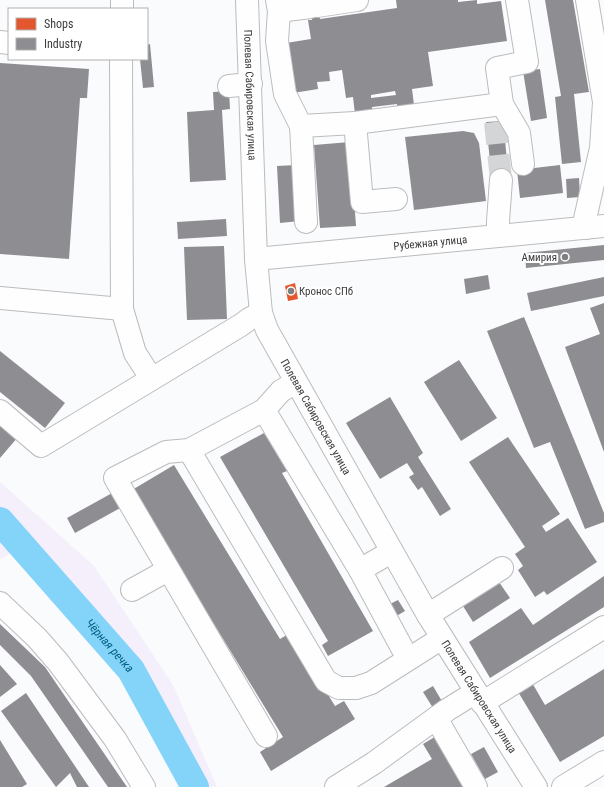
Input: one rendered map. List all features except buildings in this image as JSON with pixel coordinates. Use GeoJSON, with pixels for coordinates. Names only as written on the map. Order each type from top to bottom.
{"type":"FeatureCollection","features":[{"type":"Feature","properties":{"kind":"street","name":"Полевая Сабировская улица"},"geometry":{"type":"LineString","coordinates":[[248,0],[256,259],[261,313],[266,330],[428,616],[536,787]]}},
{"type":"Feature","properties":{"kind":"street"},"geometry":{"type":"LineString","coordinates":[[306,222],[301,126],[285,94],[277,41],[278,5],[314,6],[357,0]]}},
{"type":"Feature","properties":{"kind":"street"},"geometry":{"type":"LineString","coordinates":[[517,0],[527,62],[497,68],[496,110],[519,133],[523,164]]}},
{"type":"Feature","properties":{"kind":"street"},"geometry":{"type":"LineString","coordinates":[[587,0],[604,102],[603,147],[585,218],[595,227]]}},
{"type":"Feature","properties":{"kind":"street"},"geometry":{"type":"LineString","coordinates":[[121,60],[122,309],[134,353],[151,378]]}},
{"type":"Feature","properties":{"kind":"street"},"geometry":{"type":"LineString","coordinates":[[228,86],[251,84]]}},
{"type":"Feature","properties":{"kind":"street"},"geometry":{"type":"LineString","coordinates":[[301,126],[356,123],[496,110]]}},
{"type":"Feature","properties":{"kind":"street"},"geometry":{"type":"LineString","coordinates":[[356,123],[362,202],[396,199]]}},
{"type":"Feature","properties":{"kind":"street"},"geometry":{"type":"LineString","coordinates":[[498,236],[501,180]]}},
{"type":"Feature","properties":{"kind":"street","name":"Рубежная улица"},"geometry":{"type":"LineString","coordinates":[[256,259],[595,227]]}},
{"type":"Feature","properties":{"kind":"street"},"geometry":{"type":"LineString","coordinates":[[0,298],[122,309]]}},
{"type":"Feature","properties":{"kind":"street"},"geometry":{"type":"LineString","coordinates":[[0,411],[41,446],[151,378],[261,313]]}},
{"type":"Feature","properties":{"kind":"street"},"geometry":{"type":"LineString","coordinates":[[266,736],[114,478],[166,452],[189,450],[264,410],[281,391],[296,382]]}},
{"type":"Feature","properties":{"kind":"street"},"geometry":{"type":"LineString","coordinates":[[264,410],[360,570],[408,659]]}},
{"type":"Feature","properties":{"kind":"street"},"geometry":{"type":"LineString","coordinates":[[189,450],[326,681],[339,688],[356,688],[371,683],[442,638]]}},
{"type":"Feature","properties":{"kind":"street"},"geometry":{"type":"LineString","coordinates":[[360,570],[391,552]]}},
{"type":"Feature","properties":{"kind":"street"},"geometry":{"type":"LineString","coordinates":[[428,616],[502,568]]}},
{"type":"Feature","properties":{"kind":"street"},"geometry":{"type":"LineString","coordinates":[[132,590],[168,570]]}},
{"type":"Feature","properties":{"kind":"street"},"geometry":{"type":"LineString","coordinates":[[0,603],[37,638],[58,662],[115,738],[144,787]]}},
{"type":"Feature","properties":{"kind":"street"},"geometry":{"type":"LineString","coordinates":[[336,787],[374,763],[436,718],[479,698],[602,632]]}},
{"type":"Feature","properties":{"kind":"street"},"geometry":{"type":"LineString","coordinates":[[436,718],[476,787]]}},
{"type":"Feature","properties":{"kind":"street"},"geometry":{"type":"LineString","coordinates":[[563,787],[604,762]]}},
{"type":"Feature","properties":{"kind":"shaded area"},"geometry":{"type":"Polygon","coordinates":[[[0,482],[94,566],[173,685],[217,787],[199,787],[136,669],[55,574],[0,516],[0,482]]]}},
{"type":"Feature","properties":{"kind":"shaded area"},"geometry":{"type":"Polygon","coordinates":[[[0,536],[15,550],[1,559],[0,558],[0,536]]]}},
{"type":"Feature","properties":{"kind":"waterway","name":"Чёрная речка"},"geometry":{"type":"LineString","coordinates":[[0,521],[131,670],[195,787]]}},
{"type":"Feature","properties":{"kind":"tunnel"},"geometry":{"type":"LineString","coordinates":[[495,122],[501,180]]}},
{"type":"Feature","properties":{"kind":"place","name":"Амирия"},"geometry":{"type":"Point","coordinates":[565,257]}},
{"type":"Feature","properties":{"kind":"place","name":"Кронос СПб"},"geometry":{"type":"Point","coordinates":[291,291]}}]}
